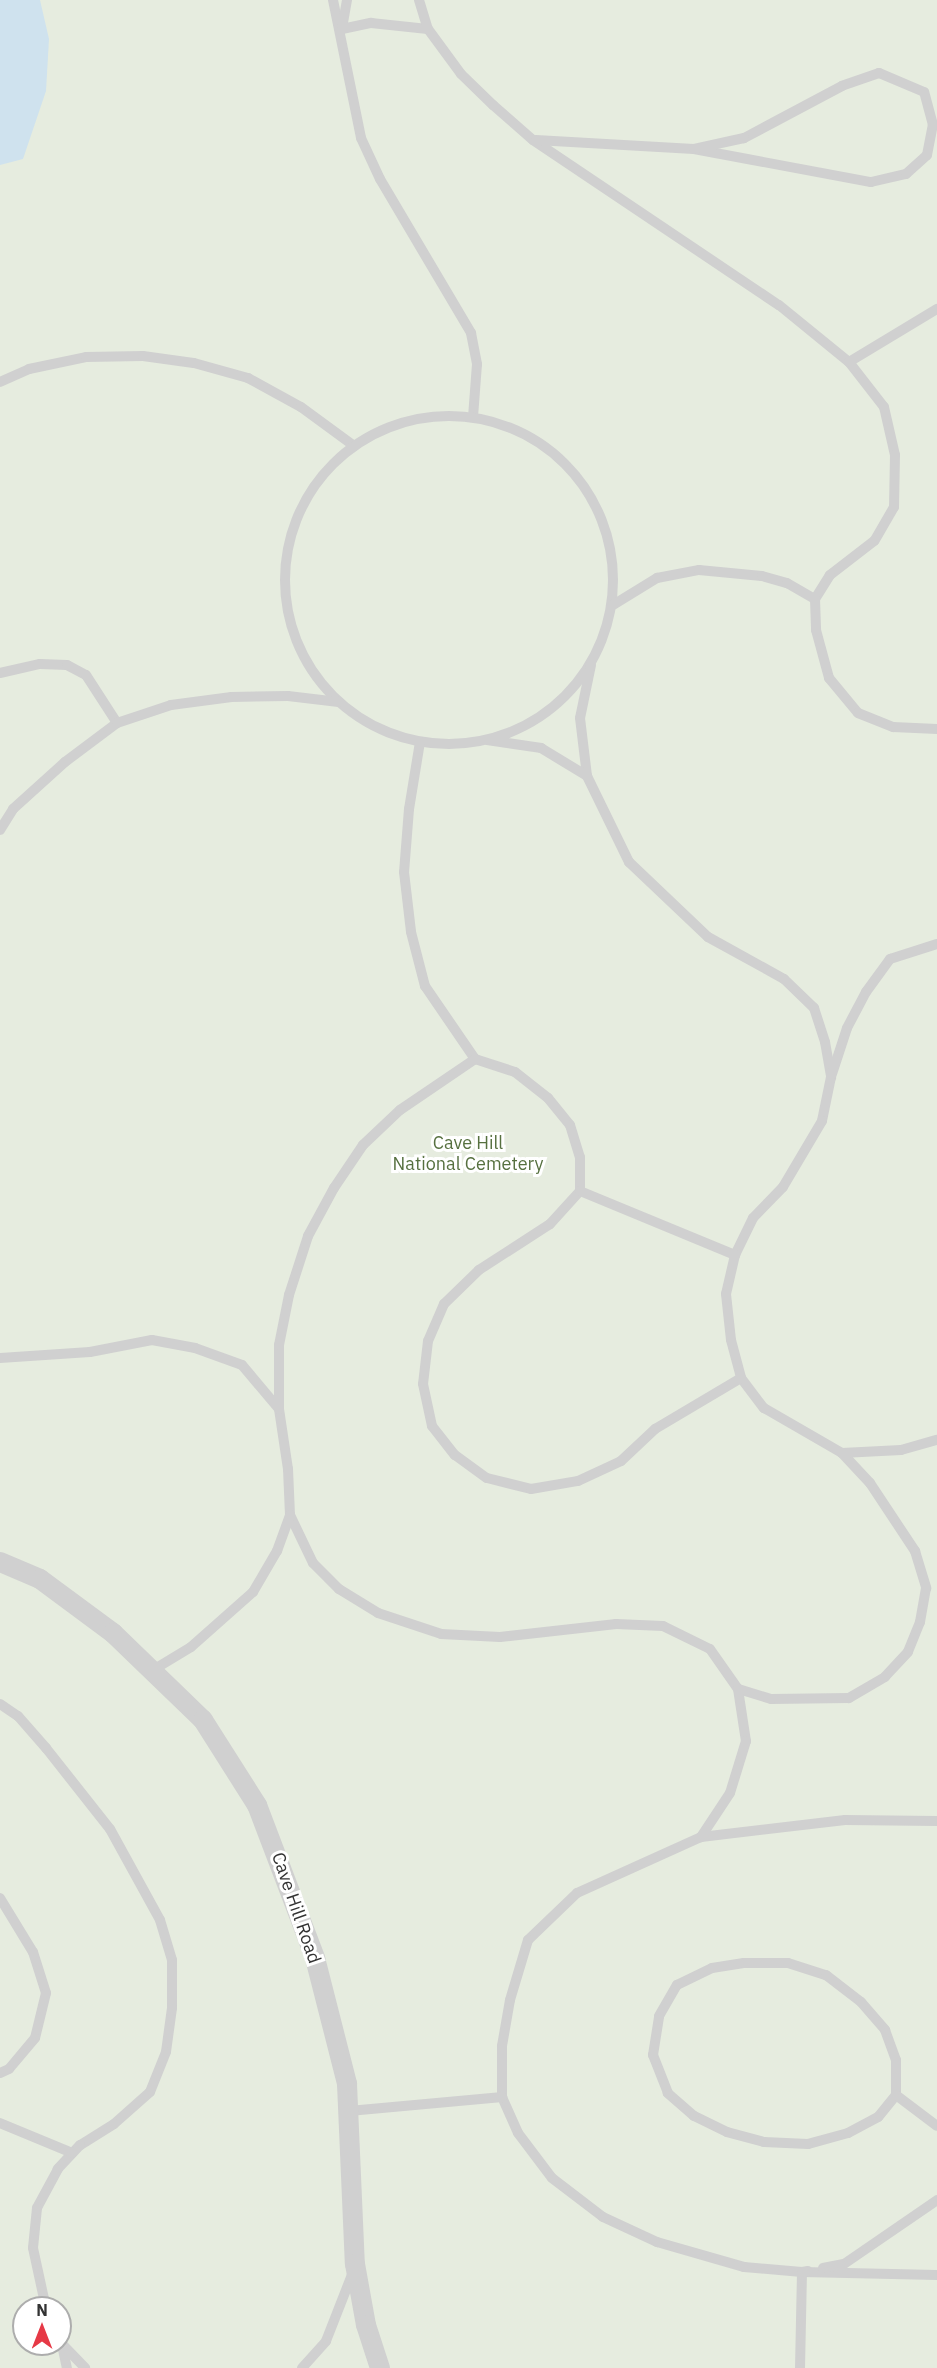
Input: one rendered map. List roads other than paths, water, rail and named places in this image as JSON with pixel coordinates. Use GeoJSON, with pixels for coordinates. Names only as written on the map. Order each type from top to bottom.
{"type":"FeatureCollection","features":[{"type":"Feature","properties":{"kind":"street","name":"Cave Hill Road"},"geometry":{"type":"LineString","coordinates":[[0,1562],[40,1579],[113,1633],[153,1670],[203,1720],[257,1805],[315,1958],[347,2084],[355,2264],[366,2325],[380,2368]]}},
{"type":"Feature","properties":{"kind":"lane"},"geometry":{"type":"LineString","coordinates":[[333,0],[342,29],[361,138],[380,180],[419,239],[471,333],[477,364],[473,417]]}},
{"type":"Feature","properties":{"kind":"lane"},"geometry":{"type":"LineString","coordinates":[[342,29],[348,0]]}},
{"type":"Feature","properties":{"kind":"lane"},"geometry":{"type":"LineString","coordinates":[[419,0],[428,29],[461,74],[533,140],[778,305],[849,362],[884,407],[895,455],[894,507],[874,541],[830,575],[815,599],[816,630],[829,678],[858,714],[893,727],[937,729]]}},
{"type":"Feature","properties":{"kind":"lane"},"geometry":{"type":"LineString","coordinates":[[342,29],[371,23],[428,29]]}},
{"type":"Feature","properties":{"kind":"lane"},"geometry":{"type":"LineString","coordinates":[[533,140],[694,149],[871,182],[906,174],[927,155],[933,125],[924,92],[879,73],[842,86],[744,138],[694,149]]}},
{"type":"Feature","properties":{"kind":"lane"},"geometry":{"type":"LineString","coordinates":[[849,362],[937,309]]}},
{"type":"Feature","properties":{"kind":"lane"},"geometry":{"type":"LineString","coordinates":[[0,382],[29,369],[86,357],[143,356],[194,363],[248,378],[301,407],[354,446]]}},
{"type":"Feature","properties":{"kind":"lane"},"geometry":{"type":"LineString","coordinates":[[591,665],[554,705],[528,724],[486,740],[453,744],[420,742],[376,728],[339,702],[307,664],[289,619],[284,570],[294,522],[318,480],[354,446],[401,424],[431,416],[473,417],[523,432],[565,462],[596,504],[612,553],[613,605],[591,665],[580,718],[587,776],[629,862],[708,937],[784,979],[814,1008],[825,1042],[831,1077]]}},
{"type":"Feature","properties":{"kind":"lane"},"geometry":{"type":"LineString","coordinates":[[613,605],[657,578],[699,570],[762,576],[787,583],[815,599]]}},
{"type":"Feature","properties":{"kind":"lane"},"geometry":{"type":"LineString","coordinates":[[0,673],[40,664],[67,665],[86,675],[117,723]]}},
{"type":"Feature","properties":{"kind":"lane"},"geometry":{"type":"LineString","coordinates":[[0,830],[13,809],[65,762],[117,723],[171,705],[231,697],[288,696],[339,702]]}},
{"type":"Feature","properties":{"kind":"lane"},"geometry":{"type":"LineString","coordinates":[[486,740],[541,748],[587,776]]}},
{"type":"Feature","properties":{"kind":"lane"},"geometry":{"type":"LineString","coordinates":[[420,742],[409,809],[404,872],[411,932],[425,986],[475,1059],[515,1072],[549,1098],[570,1125],[580,1156],[580,1191],[550,1224],[479,1270],[444,1305],[428,1341],[423,1384],[432,1426],[455,1455],[488,1478],[531,1489],[578,1481],[621,1461],[655,1430],[741,1378]]}},
{"type":"Feature","properties":{"kind":"lane"},"geometry":{"type":"LineString","coordinates":[[738,1689],[771,1699],[849,1698],[885,1677],[908,1652],[920,1622],[926,1588],[915,1551],[870,1483],[842,1453],[764,1408],[741,1378],[730,1340],[726,1294],[735,1255],[753,1218],[783,1187],[805,1154],[822,1121],[831,1077],[847,1028],[866,992],[891,959],[937,944]]}},
{"type":"Feature","properties":{"kind":"lane"},"geometry":{"type":"LineString","coordinates":[[153,1670],[208,1634],[254,1592],[277,1551],[290,1515],[288,1469],[279,1409],[279,1345],[289,1295],[308,1236],[334,1188],[363,1145],[400,1110],[475,1059]]}},
{"type":"Feature","properties":{"kind":"lane"},"geometry":{"type":"LineString","coordinates":[[580,1191],[735,1255]]}},
{"type":"Feature","properties":{"kind":"lane"},"geometry":{"type":"LineString","coordinates":[[0,1358],[30,1359],[152,1340],[163,1342],[195,1348],[242,1365],[279,1409]]}},
{"type":"Feature","properties":{"kind":"lane"},"geometry":{"type":"LineString","coordinates":[[842,1453],[901,1450],[937,1440]]}},
{"type":"Feature","properties":{"kind":"lane"},"geometry":{"type":"LineString","coordinates":[[290,1515],[313,1563],[339,1589],[378,1613],[441,1634],[500,1636],[616,1624],[663,1626],[710,1649],[738,1689],[746,1741],[730,1792],[701,1837]]}},
{"type":"Feature","properties":{"kind":"lane"},"geometry":{"type":"LineString","coordinates":[[0,1704],[18,1716],[110,1829],[160,1920],[172,1960],[172,2008],[166,2052],[150,2092],[72,2153],[58,2169],[37,2208],[33,2248],[43,2296]]}},
{"type":"Feature","properties":{"kind":"lane"},"geometry":{"type":"LineString","coordinates":[[937,1821],[845,1820],[701,1837],[577,1893],[528,1940],[506,2023],[502,2097],[518,2133],[552,2178],[603,2217],[668,2246],[744,2267],[802,2272],[937,2275]]}},
{"type":"Feature","properties":{"kind":"lane"},"geometry":{"type":"LineString","coordinates":[[0,1898],[33,1952],[46,1993],[36,2038],[9,2068],[0,2073]]}},
{"type":"Feature","properties":{"kind":"lane"},"geometry":{"type":"LineString","coordinates":[[744,1963],[788,1963],[826,1975],[861,2002],[885,2030],[896,2060],[896,2095],[878,2117],[848,2133],[808,2144],[764,2142],[727,2132],[694,2116],[668,2093],[653,2055],[659,2016],[677,1985],[712,1968],[744,1963]]}},
{"type":"Feature","properties":{"kind":"lane"},"geometry":{"type":"LineString","coordinates":[[896,2095],[937,2126]]}},
{"type":"Feature","properties":{"kind":"lane"},"geometry":{"type":"LineString","coordinates":[[349,2111],[502,2097]]}},
{"type":"Feature","properties":{"kind":"lane"},"geometry":{"type":"LineString","coordinates":[[0,2123],[72,2153]]}},
{"type":"Feature","properties":{"kind":"lane"},"geometry":{"type":"LineString","coordinates":[[802,2272],[844,2264],[937,2200]]}},
{"type":"Feature","properties":{"kind":"lane"},"geometry":{"type":"LineString","coordinates":[[302,2368],[326,2342],[355,2264]]}},
{"type":"Feature","properties":{"kind":"lane"},"geometry":{"type":"LineString","coordinates":[[800,2368],[802,2272]]}},
{"type":"Feature","properties":{"kind":"lane"},"geometry":{"type":"LineString","coordinates":[[72,2354],[85,2368]]}},
{"type":"Feature","properties":{"kind":"water"},"geometry":{"type":"Polygon","coordinates":[[[0,0],[40,0],[49,39],[46,91],[23,159],[0,165],[0,0]]]}},
{"type":"Feature","properties":{"kind":"park label","name":"Cave Hill National Cemetery"},"geometry":{"type":"Point","coordinates":[468,1154]}}]}
